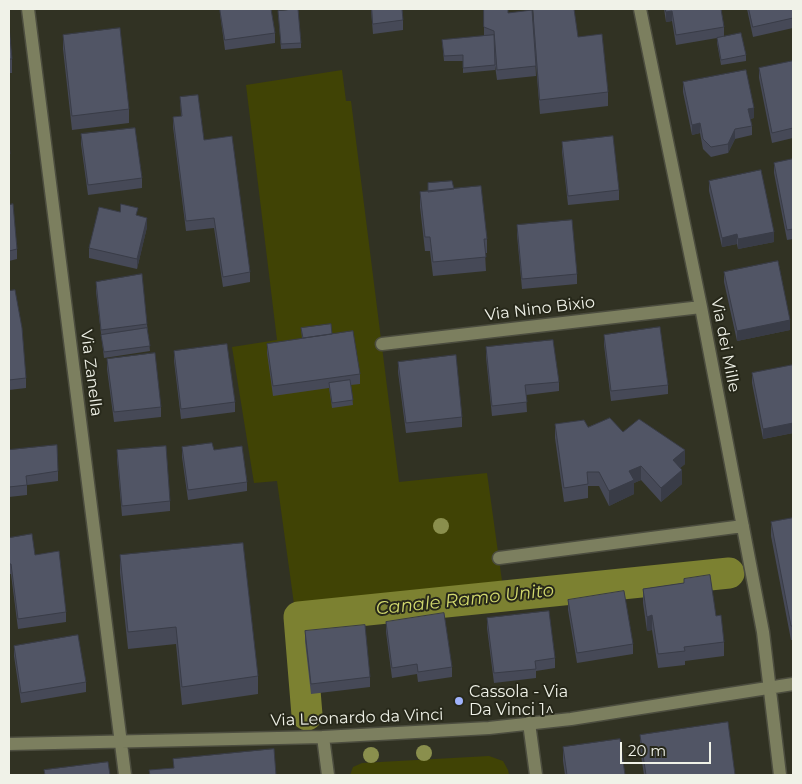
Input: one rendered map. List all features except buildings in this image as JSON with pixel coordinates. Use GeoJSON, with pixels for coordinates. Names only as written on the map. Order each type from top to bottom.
{"type":"FeatureCollection","features":[{"type":"Feature","properties":{"kind":"street","name":"Via Zanella"},"geometry":{"type":"LineString","coordinates":[[28,9],[125,775]]}},
{"type":"Feature","properties":{"kind":"street","name":"Via dei Mille"},"geometry":{"type":"LineString","coordinates":[[640,9],[701,307],[763,632],[780,775]]}},
{"type":"Feature","properties":{"kind":"street","name":"Via Nino Bixio"},"geometry":{"type":"LineString","coordinates":[[382,344],[701,307]]}},
{"type":"Feature","properties":{"kind":"street"},"geometry":{"type":"LineString","coordinates":[[499,558],[743,526]]}},
{"type":"Feature","properties":{"kind":"street","name":"Via Leonardo da Vinci"},"geometry":{"type":"LineString","coordinates":[[9,740],[121,742],[323,737],[489,728],[571,719],[793,684]]}},
{"type":"Feature","properties":{"kind":"street"},"geometry":{"type":"LineString","coordinates":[[529,723],[536,775]]}},
{"type":"Feature","properties":{"kind":"street"},"geometry":{"type":"LineString","coordinates":[[323,737],[328,775]]}},
{"type":"Feature","properties":{"kind":"shaded area"},"geometry":{"type":"Polygon","coordinates":[[[342,70],[346,101],[351,101],[399,482],[487,473],[502,581],[294,604],[277,481],[254,483],[232,347],[277,340],[246,85],[342,70]]]}},
{"type":"Feature","properties":{"kind":"shaded area"},"geometry":{"type":"Polygon","coordinates":[[[489,756],[503,761],[509,775],[350,775],[353,767],[362,763],[489,756]]]}},
{"type":"Feature","properties":{"kind":"waterway","name":"Canale Ramo Unito"},"geometry":{"type":"LineString","coordinates":[[307,715],[299,617],[729,573]]}},
{"type":"Feature","properties":{"kind":"place","name":"Cassola - Via Da Vinci 1^"},"geometry":{"type":"Point","coordinates":[459,701]}}]}
